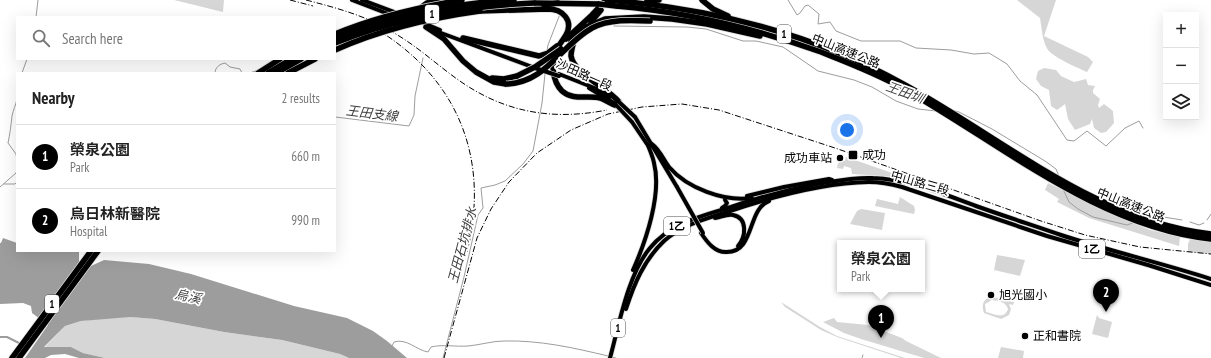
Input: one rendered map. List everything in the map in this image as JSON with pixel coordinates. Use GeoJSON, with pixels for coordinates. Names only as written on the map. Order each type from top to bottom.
{"type":"FeatureCollection","features":[{"type":"Feature","properties":{"kind":"highway"},"geometry":{"type":"LineString","coordinates":[[413,21],[418,10],[422,6],[427,3],[440,0]]}},
{"type":"Feature","properties":{"kind":"highway","name":"1"},"geometry":{"type":"LineString","coordinates":[[336,34],[386,16],[462,0]]}},
{"type":"Feature","properties":{"kind":"highway","name":"1"},"geometry":{"type":"LineString","coordinates":[[336,38],[412,13],[454,6],[514,0]]}},
{"type":"Feature","properties":{"kind":"highway"},"geometry":{"type":"LineString","coordinates":[[556,52],[607,0]]}},
{"type":"Feature","properties":{"kind":"highway"},"geometry":{"type":"LineString","coordinates":[[607,0],[572,32],[556,52],[553,61],[554,73],[557,84],[563,92],[574,97],[601,98],[618,104]]}},
{"type":"Feature","properties":{"kind":"highway","name":"中山高速公路"},"geometry":{"type":"LineString","coordinates":[[607,0],[708,19],[762,33],[803,46],[879,76],[955,113],[1046,171],[1079,189],[1134,215],[1175,230]]}},
{"type":"Feature","properties":{"kind":"highway"},"geometry":{"type":"LineString","coordinates":[[634,0],[659,0]]}},
{"type":"Feature","properties":{"kind":"highway"},"geometry":{"type":"LineString","coordinates":[[702,0],[708,6],[720,13],[745,22]]}},
{"type":"Feature","properties":{"kind":"highway","name":"中山高速公路"},"geometry":{"type":"LineString","coordinates":[[336,43],[386,24],[439,12],[486,6],[534,3],[560,3],[600,7],[617,3],[684,9],[745,22],[808,42],[881,72],[936,105],[948,115],[1029,167],[1084,198],[1139,222],[1211,239]]}},
{"type":"Feature","properties":{"kind":"highway","name":"中山高速公路"},"geometry":{"type":"LineString","coordinates":[[480,11],[560,3]]}},
{"type":"Feature","properties":{"kind":"highway"},"geometry":{"type":"LineString","coordinates":[[600,7],[586,27],[574,39],[572,52],[573,61],[582,72],[614,96],[618,104]]}},
{"type":"Feature","properties":{"kind":"highway"},"geometry":{"type":"LineString","coordinates":[[336,50],[369,36],[402,26],[434,18],[480,11],[548,9],[560,11],[567,18],[569,24],[566,42],[545,61],[517,76],[504,79],[484,77]]}},
{"type":"Feature","properties":{"kind":"highway"},"geometry":{"type":"LineString","coordinates":[[586,27],[605,19],[644,17],[678,20],[726,28],[793,45],[803,46]]}},
{"type":"Feature","properties":{"kind":"highway"},"geometry":{"type":"LineString","coordinates":[[426,27],[444,39],[469,66],[484,77],[494,82],[506,84],[521,83],[535,77],[577,39],[593,28],[608,22],[679,22],[726,28]]}},
{"type":"Feature","properties":{"kind":"highway"},"geometry":{"type":"LineString","coordinates":[[463,38],[539,56],[547,54],[566,42]]}},
{"type":"Feature","properties":{"kind":"highway"},"geometry":{"type":"LineString","coordinates":[[260,72],[278,60]]}},
{"type":"Feature","properties":{"kind":"highway"},"geometry":{"type":"LineString","coordinates":[[270,72],[290,60]]}},
{"type":"Feature","properties":{"kind":"highway"},"geometry":{"type":"LineString","coordinates":[[278,72],[300,60]]}},
{"type":"Feature","properties":{"kind":"highway"},"geometry":{"type":"LineString","coordinates":[[290,72],[313,60]]}},
{"type":"Feature","properties":{"kind":"highway","name":"中山高速公路"},"geometry":{"type":"LineString","coordinates":[[1193,234],[1211,234]]}},
{"type":"Feature","properties":{"kind":"highway","name":"1"},"geometry":{"type":"LineString","coordinates":[[12,358],[90,252]]}},
{"type":"Feature","properties":{"kind":"highway","name":"1"},"geometry":{"type":"LineString","coordinates":[[19,358],[97,252]]}},
{"type":"Feature","properties":{"kind":"main road","name":"沙田路一段"},"geometry":{"type":"LineString","coordinates":[[352,0],[463,38],[536,67]]}},
{"type":"Feature","properties":{"kind":"main road","name":"沙田路一段"},"geometry":{"type":"LineString","coordinates":[[362,0],[426,27],[559,75],[618,104],[635,117],[702,233],[710,245],[720,252],[736,250],[744,243],[761,206],[765,202],[783,196]]}},
{"type":"Feature","properties":{"kind":"main road","name":"沙田路一段"},"geometry":{"type":"LineString","coordinates":[[618,104],[650,145],[656,173],[650,221],[629,282],[628,298]]}},
{"type":"Feature","properties":{"kind":"main road"},"geometry":{"type":"LineString","coordinates":[[650,145],[656,147],[669,166],[685,181],[698,188],[727,199],[748,199],[762,196]]}},
{"type":"Feature","properties":{"kind":"main road","name":"中山路三段"},"geometry":{"type":"LineString","coordinates":[[628,298],[636,270],[648,250],[660,237],[688,220],[780,191],[834,180],[855,178],[872,178],[908,183],[953,197],[1061,235],[1211,279]]}},
{"type":"Feature","properties":{"kind":"main road","name":"中山路三段"},"geometry":{"type":"LineString","coordinates":[[727,199],[750,196],[784,187],[823,180],[834,180]]}},
{"type":"Feature","properties":{"kind":"main road","name":"中山路三段"},"geometry":{"type":"LineString","coordinates":[[628,298],[643,267],[651,256],[664,241],[681,229],[708,218],[757,202],[848,184],[880,182],[911,189],[1047,236],[1148,264],[1211,285]]}},
{"type":"Feature","properties":{"kind":"main road"},"geometry":{"type":"LineString","coordinates":[[717,211],[725,206],[727,199]]}},
{"type":"Feature","properties":{"kind":"main road","name":"沙田路一段"},"geometry":{"type":"LineString","coordinates":[[702,233],[713,245],[726,250],[735,248],[744,238],[744,226],[738,217],[732,214],[717,218],[708,218]]}},
{"type":"Feature","properties":{"kind":"main road","name":"1"},"geometry":{"type":"LineString","coordinates":[[611,358],[628,298]]}},
{"type":"Feature","properties":{"kind":"shaded area"},"geometry":{"type":"Polygon","coordinates":[[[174,0],[224,0],[223,12],[174,0]]]}},
{"type":"Feature","properties":{"kind":"shaded area"},"geometry":{"type":"Polygon","coordinates":[[[1017,0],[1056,0],[1044,36],[1088,57],[1093,62],[1087,72],[1060,59],[1048,50],[1043,39],[1040,18],[1017,0]]]}},
{"type":"Feature","properties":{"kind":"shaded area"},"geometry":{"type":"Polygon","coordinates":[[[1044,68],[1056,70],[1061,76],[1074,82],[1086,79],[1088,85],[1095,86],[1093,93],[1100,99],[1098,105],[1099,108],[1104,104],[1113,111],[1114,123],[1106,132],[1101,133],[1094,128],[1092,119],[1090,124],[1075,130],[1068,119],[1065,104],[1057,110],[1051,106],[1049,90],[1041,86],[1036,79],[1038,71],[1044,68]]]}},
{"type":"Feature","properties":{"kind":"shaded area"},"geometry":{"type":"Polygon","coordinates":[[[846,157],[898,175],[898,177],[852,174],[851,168],[844,166],[843,169],[837,168],[838,163],[841,160],[845,161],[846,157]]]}},
{"type":"Feature","properties":{"kind":"shaded area"},"geometry":{"type":"Polygon","coordinates":[[[1048,183],[1123,219],[1150,230],[1180,237],[1179,246],[1089,218],[1057,202],[1059,199],[1045,190],[1048,183]]]}},
{"type":"Feature","properties":{"kind":"shaded area"},"geometry":{"type":"Polygon","coordinates":[[[900,197],[914,206],[914,214],[875,206],[877,199],[898,204],[900,197]]]}},
{"type":"Feature","properties":{"kind":"shaded area"},"geometry":{"type":"Polygon","coordinates":[[[861,209],[885,213],[882,230],[850,224],[857,211],[861,209]]]}},
{"type":"Feature","properties":{"kind":"shaded area"},"geometry":{"type":"Polygon","coordinates":[[[1190,239],[1211,241],[1211,254],[1188,252],[1188,244],[1190,239]]]}},
{"type":"Feature","properties":{"kind":"shaded area"},"geometry":{"type":"Polygon","coordinates":[[[997,255],[1025,260],[1020,276],[994,270],[997,255]]]}},
{"type":"Feature","properties":{"kind":"shaded area"},"geometry":{"type":"Polygon","coordinates":[[[989,296],[1014,302],[1013,305],[1009,304],[1011,309],[1009,315],[1001,319],[984,313],[983,304],[989,296]],[[992,300],[985,304],[986,312],[1002,315],[1006,312],[1008,309],[1006,305],[1002,302],[992,300]]]}},
{"type":"Feature","properties":{"kind":"shaded area"},"geometry":{"type":"Polygon","coordinates":[[[781,302],[837,336],[905,358],[837,337],[821,330],[785,307],[781,302]]]}},
{"type":"Feature","properties":{"kind":"shaded area"},"geometry":{"type":"Polygon","coordinates":[[[1098,311],[1097,315],[1099,318],[1112,322],[1108,338],[1092,334],[1098,311]]]}},
{"type":"Feature","properties":{"kind":"shaded area"},"geometry":{"type":"Polygon","coordinates":[[[113,317],[155,319],[224,332],[282,340],[340,354],[349,358],[105,358],[83,353],[71,347],[44,348],[65,326],[81,321],[113,317]]]}},
{"type":"Feature","properties":{"kind":"shaded area"},"geometry":{"type":"Polygon","coordinates":[[[834,318],[837,322],[868,325],[902,338],[941,358],[924,358],[861,339],[844,333],[823,322],[834,318]]]}},
{"type":"Feature","properties":{"kind":"shaded area"},"geometry":{"type":"Polygon","coordinates":[[[1001,347],[1024,351],[1023,358],[998,358],[1001,347]]]}},
{"type":"Feature","properties":{"kind":"water","name":"烏溪"},"geometry":{"type":"Polygon","coordinates":[[[3,238],[16,243],[16,252],[79,252],[79,261],[91,266],[104,260],[149,264],[191,274],[294,306],[347,318],[373,331],[407,358],[349,358],[340,354],[282,340],[224,332],[155,319],[130,317],[81,321],[65,326],[44,347],[71,347],[83,353],[105,358],[79,358],[65,354],[51,355],[45,358],[25,358],[48,325],[32,313],[31,306],[23,303],[0,304],[1,243],[3,238]]]}},
{"type":"Feature","properties":{"kind":"waterway"},"geometry":{"type":"LineString","coordinates":[[36,16],[38,0]]}},
{"type":"Feature","properties":{"kind":"waterway"},"geometry":{"type":"LineString","coordinates":[[788,0],[797,15],[805,6],[808,5],[819,14],[818,24],[830,22],[836,31],[861,41],[900,41],[916,48],[951,50],[974,54],[989,53],[1007,64],[1020,81],[1037,95],[1067,140],[1074,141],[1087,131],[1106,146],[1125,128],[1139,121],[1143,128]]}},
{"type":"Feature","properties":{"kind":"waterway","name":"王田石坑排水"},"geometry":{"type":"LineString","coordinates":[[547,51],[560,14]]}},
{"type":"Feature","properties":{"kind":"waterway","name":"王田圳"},"geometry":{"type":"LineString","coordinates":[[614,26],[687,27],[706,29],[743,41],[756,41],[783,47],[818,71],[854,80],[872,87],[896,101],[918,109],[936,111]]}},
{"type":"Feature","properties":{"kind":"waterway","name":"王田支線"},"geometry":{"type":"LineString","coordinates":[[336,117],[409,126],[414,115],[415,96],[423,58]]}},
{"type":"Feature","properties":{"kind":"waterway"},"geometry":{"type":"LineString","coordinates":[[22,72],[27,60]]}},
{"type":"Feature","properties":{"kind":"waterway","name":"王田支線"},"geometry":{"type":"LineString","coordinates":[[215,72],[218,66],[225,63],[230,67],[240,69],[242,72]]}},
{"type":"Feature","properties":{"kind":"waterway","name":"王田支線"},"geometry":{"type":"LineString","coordinates":[[253,72],[258,70]]}},
{"type":"Feature","properties":{"kind":"waterway","name":"王田石坑排水"},"geometry":{"type":"LineString","coordinates":[[443,358],[478,215],[483,208],[481,188],[505,181],[523,164],[533,151],[542,103],[545,74]]}},
{"type":"Feature","properties":{"kind":"waterway"},"geometry":{"type":"LineString","coordinates":[[16,102],[12,116],[8,143],[16,154]]}},
{"type":"Feature","properties":{"kind":"waterway","name":"王田圳"},"geometry":{"type":"LineString","coordinates":[[955,111],[992,129],[1045,161],[1056,169],[1059,176]]}},
{"type":"Feature","properties":{"kind":"waterway"},"geometry":{"type":"LineString","coordinates":[[0,187],[16,173]]}},
{"type":"Feature","properties":{"kind":"waterway","name":"王田支線"},"geometry":{"type":"LineString","coordinates":[[4,184],[16,183]]}},
{"type":"Feature","properties":{"kind":"waterway","name":"王田圳"},"geometry":{"type":"LineString","coordinates":[[1063,189],[1069,202],[1093,217],[1127,225],[1135,222]]}},
{"type":"Feature","properties":{"kind":"waterway","name":"王田圳"},"geometry":{"type":"LineString","coordinates":[[1207,220],[1211,214]]}},
{"type":"Feature","properties":{"kind":"waterway","name":"王田圳"},"geometry":{"type":"LineString","coordinates":[[1149,217],[1157,216],[1182,220]]}},
{"type":"Feature","properties":{"kind":"waterway","name":"王田圳"},"geometry":{"type":"LineString","coordinates":[[1190,222],[1199,225],[1204,223]]}},
{"type":"Feature","properties":{"kind":"waterway"},"geometry":{"type":"LineString","coordinates":[[0,337],[7,337],[21,344]]}},
{"type":"Feature","properties":{"kind":"waterway"},"geometry":{"type":"LineString","coordinates":[[392,346],[394,342],[399,341],[428,352],[431,347],[436,346],[468,346],[500,341],[517,341],[557,345],[608,356]]}},
{"type":"Feature","properties":{"kind":"waterway"},"geometry":{"type":"LineString","coordinates":[[611,357],[616,358]]}},
{"type":"Feature","properties":{"kind":"railway"},"geometry":{"type":"LineString","coordinates":[[290,0],[313,6]]}},
{"type":"Feature","properties":{"kind":"railway"},"geometry":{"type":"LineString","coordinates":[[306,0],[352,13],[384,27],[411,44],[474,90],[510,106],[547,114],[586,113],[607,110]]}},
{"type":"Feature","properties":{"kind":"railway"},"geometry":{"type":"LineString","coordinates":[[378,30],[406,50],[429,73],[448,98],[462,125],[470,155],[474,186],[473,218],[467,252]]}},
{"type":"Feature","properties":{"kind":"railway"},"geometry":{"type":"LineString","coordinates":[[444,358],[477,238],[491,209],[509,182],[537,153],[571,130],[608,114],[642,107],[682,104],[719,110],[838,149],[1041,221],[1085,235],[1140,247],[1211,254]]}},
{"type":"Feature","properties":{"kind":"place","name":"成功"},"geometry":{"type":"Point","coordinates":[853,155]}},
{"type":"Feature","properties":{"kind":"place","name":"成功車站"},"geometry":{"type":"Point","coordinates":[840,158]}},
{"type":"Feature","properties":{"kind":"place","name":"旭光國小"},"geometry":{"type":"Point","coordinates":[991,295]}},
{"type":"Feature","properties":{"kind":"place","name":"烏日林新醫院"},"geometry":{"type":"Point","coordinates":[1106,312]}},
{"type":"Feature","properties":{"kind":"place","name":"正和書院"},"geometry":{"type":"Point","coordinates":[1025,336]}},
{"type":"Feature","properties":{"kind":"place","name":"榮泉公園"},"geometry":{"type":"Point","coordinates":[881,338]}}]}
